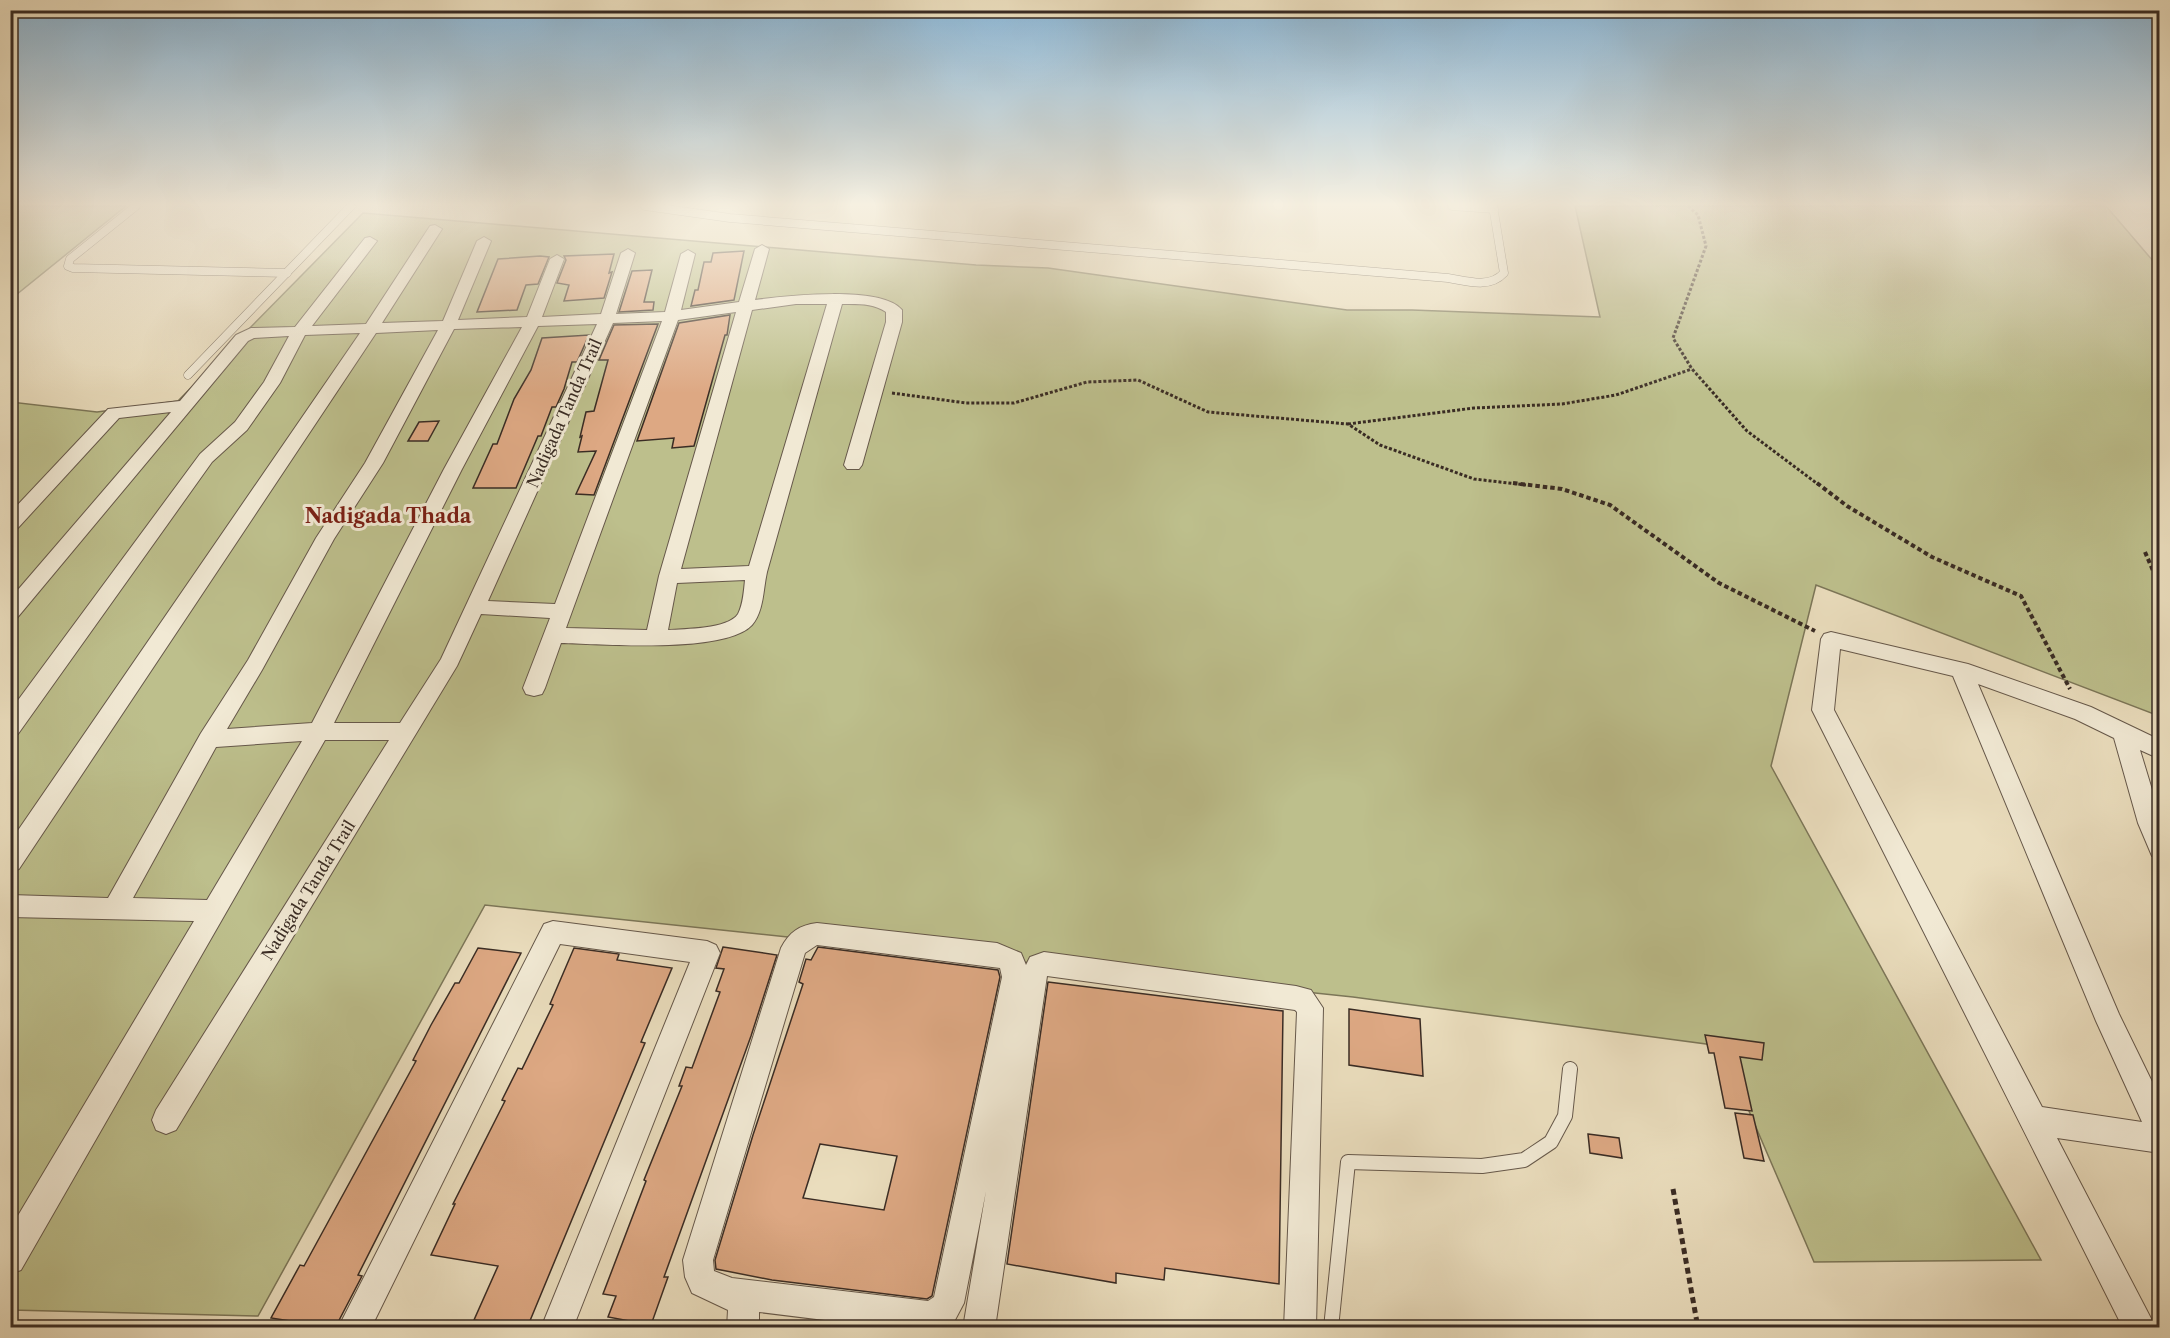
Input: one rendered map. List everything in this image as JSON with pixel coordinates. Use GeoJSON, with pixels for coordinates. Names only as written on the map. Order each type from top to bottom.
{"type":"FeatureCollection","features":[{"type":"Feature","properties":{"kind":"street"},"geometry":{"type":"LineString","coordinates":[[10,728],[206,458],[240,426],[272,383],[300,331],[349,268]]}},
{"type":"Feature","properties":{"kind":"street"},"geometry":{"type":"LineString","coordinates":[[10,862],[409,268]]}},
{"type":"Feature","properties":{"kind":"street"},"geometry":{"type":"LineString","coordinates":[[115,908],[209,739],[255,665],[325,538],[374,464],[448,326],[472,268]]}},
{"type":"Feature","properties":{"kind":"street"},"geometry":{"type":"LineString","coordinates":[[10,1258],[319,731],[453,469],[532,323],[553,268]]}},
{"type":"Feature","properties":{"kind":"street","name":"Nadigada Tanda Trail"},"geometry":{"type":"LineString","coordinates":[[166,1120],[450,661],[607,319],[623,268]]}},
{"type":"Feature","properties":{"kind":"street"},"geometry":{"type":"LineString","coordinates":[[534,688],[672,316],[684,268]]}},
{"type":"Feature","properties":{"kind":"street"},"geometry":{"type":"LineString","coordinates":[[656,638],[669,576],[757,268]]}},
{"type":"Feature","properties":{"kind":"street"},"geometry":{"type":"LineString","coordinates":[[10,613],[245,336],[261,331],[370,329],[672,316],[796,300],[868,300],[883,303],[894,310],[894,322],[853,465]]}},
{"type":"Feature","properties":{"kind":"street"},"geometry":{"type":"LineString","coordinates":[[552,635],[656,638],[717,632],[734,627],[746,618],[757,572],[836,300]]}},
{"type":"Feature","properties":{"kind":"street"},"geometry":{"type":"LineString","coordinates":[[10,525],[114,413],[186,405]]}},
{"type":"Feature","properties":{"kind":"street"},"geometry":{"type":"LineString","coordinates":[[669,576],[736,575],[757,572]]}},
{"type":"Feature","properties":{"kind":"street"},"geometry":{"type":"LineString","coordinates":[[475,608],[561,611]]}},
{"type":"Feature","properties":{"kind":"street"},"geometry":{"type":"LineString","coordinates":[[2140,1328],[1823,710],[1832,639],[1961,670],[2083,713],[2160,750]]}},
{"type":"Feature","properties":{"kind":"street"},"geometry":{"type":"LineString","coordinates":[[1961,670],[2109,1021],[2160,1130]]}},
{"type":"Feature","properties":{"kind":"street"},"geometry":{"type":"LineString","coordinates":[[209,739],[319,731],[406,732]]}},
{"type":"Feature","properties":{"kind":"street"},"geometry":{"type":"LineString","coordinates":[[2124,734],[2160,849]]}},
{"type":"Feature","properties":{"kind":"street"},"geometry":{"type":"LineString","coordinates":[[10,906],[213,910]]}},
{"type":"Feature","properties":{"kind":"street"},"geometry":{"type":"LineString","coordinates":[[354,1328],[553,932],[707,953],[557,1328]]}},
{"type":"Feature","properties":{"kind":"street"},"geometry":{"type":"LineString","coordinates":[[809,934],[817,934],[1007,958],[1012,962],[1015,977],[948,1303],[944,1309],[931,1317],[909,1321],[733,1293],[712,1289],[702,1281],[697,1272],[698,1260],[794,948],[798,942],[809,934]]}},
{"type":"Feature","properties":{"kind":"street"},"geometry":{"type":"LineString","coordinates":[[979,1328],[1034,974],[1039,965],[1044,964],[1296,998],[1302,999],[1310,1008],[1300,1328]]}},
{"type":"Feature","properties":{"kind":"street"},"geometry":{"type":"LineString","coordinates":[[2033,1120],[2160,1138]]}},
{"type":"Feature","properties":{"kind":"street"},"geometry":{"type":"LineString","coordinates":[[733,1293],[744,1303],[743,1328]]}},
{"type":"Feature","properties":{"kind":"lane"},"geometry":{"type":"LineString","coordinates":[[92,268],[287,273]]}},
{"type":"Feature","properties":{"kind":"lane"},"geometry":{"type":"LineString","coordinates":[[188,375],[291,268]]}},
{"type":"Feature","properties":{"kind":"lane"},"geometry":{"type":"LineString","coordinates":[[1334,268],[1481,283],[1495,280],[1504,273],[1503,268]]}},
{"type":"Feature","properties":{"kind":"lane"},"geometry":{"type":"LineString","coordinates":[[1331,1328],[1348,1162],[1482,1166],[1524,1160],[1551,1142],[1565,1116],[1570,1070]]}},
{"type":"Feature","properties":{"kind":"path"},"geometry":{"type":"LineString","coordinates":[[1698,268],[1673,338],[1692,369],[1747,431],[1847,506],[1932,557],[2021,596],[2083,713]]}},
{"type":"Feature","properties":{"kind":"path"},"geometry":{"type":"LineString","coordinates":[[874,390],[966,403],[1014,403],[1087,382],[1138,380],[1208,412],[1348,424],[1474,408],[1563,404],[1616,395],[1692,369]]}},
{"type":"Feature","properties":{"kind":"path"},"geometry":{"type":"LineString","coordinates":[[1348,424],[1380,445],[1474,479],[1562,489],[1610,505],[1719,583],[1832,639]]}},
{"type":"Feature","properties":{"kind":"path"},"geometry":{"type":"LineString","coordinates":[[2145,552],[2160,587]]}},
{"type":"Feature","properties":{"kind":"path"},"geometry":{"type":"LineString","coordinates":[[1673,1189],[1698,1328]]}},
{"type":"Feature","properties":{"kind":"green space"},"geometry":{"type":"Polygon","coordinates":[[[11,268],[49,268],[11,299],[11,268]]]}},
{"type":"Feature","properties":{"kind":"green space"},"geometry":{"type":"Polygon","coordinates":[[[308,268],[1051,268],[1347,310],[1600,317],[1589,268],[2159,268],[2159,716],[1816,585],[1771,766],[2041,1260],[1814,1262],[1721,1046],[1353,997],[485,905],[258,1316],[11,1310],[11,402],[97,412],[178,401],[308,268]]]}},
{"type":"Feature","properties":{"kind":"building"},"geometry":{"type":"Polygon","coordinates":[[[494,268],[544,268],[538,284],[526,285],[517,310],[477,312],[494,268]]]}},
{"type":"Feature","properties":{"kind":"building"},"geometry":{"type":"Polygon","coordinates":[[[563,268],[610,268],[609,273],[612,272],[604,298],[564,301],[569,285],[557,283],[563,268]]]}},
{"type":"Feature","properties":{"kind":"building"},"geometry":{"type":"Polygon","coordinates":[[[703,268],[740,268],[734,300],[691,306],[695,290],[698,290],[703,268]]]}},
{"type":"Feature","properties":{"kind":"building"},"geometry":{"type":"Polygon","coordinates":[[[652,270],[644,302],[654,302],[653,310],[619,312],[632,271],[652,270]]]}},
{"type":"Feature","properties":{"kind":"building"},"geometry":{"type":"Polygon","coordinates":[[[730,315],[727,335],[725,335],[694,446],[672,448],[674,438],[637,441],[679,323],[730,315]]]}},
{"type":"Feature","properties":{"kind":"building"},"geometry":{"type":"Polygon","coordinates":[[[658,324],[594,495],[576,494],[596,451],[578,452],[586,412],[594,411],[608,360],[599,360],[614,325],[658,324]]]}},
{"type":"Feature","properties":{"kind":"building"},"geometry":{"type":"Polygon","coordinates":[[[589,335],[577,362],[572,362],[556,407],[552,407],[516,488],[473,488],[493,444],[497,444],[514,399],[531,370],[542,338],[589,335]]]}},
{"type":"Feature","properties":{"kind":"building"},"geometry":{"type":"Polygon","coordinates":[[[439,421],[428,441],[408,441],[419,422],[439,421]]]}},
{"type":"Feature","properties":{"kind":"building"},"geometry":{"type":"Polygon","coordinates":[[[723,947],[777,955],[751,1036],[664,1277],[668,1277],[651,1325],[608,1317],[616,1296],[603,1294],[646,1181],[644,1180],[682,1086],[679,1086],[686,1067],[692,1068],[720,992],[716,991],[724,969],[716,968],[723,947]]]}},
{"type":"Feature","properties":{"kind":"building"},"geometry":{"type":"Polygon","coordinates":[[[818,947],[998,970],[1000,977],[932,1296],[927,1299],[772,1280],[716,1269],[715,1260],[753,1135],[803,984],[799,982],[806,959],[811,960],[818,947]],[[820,1144],[803,1198],[884,1210],[897,1156],[820,1144]]]}},
{"type":"Feature","properties":{"kind":"building"},"geometry":{"type":"Polygon","coordinates":[[[478,948],[521,953],[358,1275],[362,1276],[335,1328],[271,1318],[300,1265],[304,1266],[416,1061],[413,1060],[431,1025],[455,983],[459,983],[478,948]]]}},
{"type":"Feature","properties":{"kind":"building"},"geometry":{"type":"Polygon","coordinates":[[[574,948],[619,954],[617,960],[672,968],[641,1042],[645,1043],[527,1328],[474,1320],[498,1266],[431,1255],[455,1204],[453,1204],[505,1101],[502,1100],[518,1068],[522,1069],[553,1005],[550,1004],[574,948]]]}},
{"type":"Feature","properties":{"kind":"building"},"geometry":{"type":"Polygon","coordinates":[[[1048,982],[1283,1011],[1279,1284],[1165,1268],[1164,1280],[1116,1273],[1116,1283],[1007,1264],[1048,982]]]}},
{"type":"Feature","properties":{"kind":"building"},"geometry":{"type":"Polygon","coordinates":[[[1349,1009],[1420,1019],[1423,1076],[1349,1065],[1349,1009]]]}},
{"type":"Feature","properties":{"kind":"building"},"geometry":{"type":"Polygon","coordinates":[[[1705,1035],[1764,1043],[1762,1060],[1740,1057],[1752,1111],[1725,1108],[1714,1053],[1709,1053],[1705,1035]]]}},
{"type":"Feature","properties":{"kind":"building"},"geometry":{"type":"Polygon","coordinates":[[[1735,1113],[1753,1115],[1764,1161],[1744,1158],[1735,1113]]]}},
{"type":"Feature","properties":{"kind":"building"},"geometry":{"type":"Polygon","coordinates":[[[1588,1134],[1619,1138],[1622,1158],[1590,1153],[1588,1134]]]}},
{"type":"Feature","properties":{"kind":"district","name":"Nadigada Thada"},"geometry":{"type":"Point","coordinates":[388,516]}}]}
